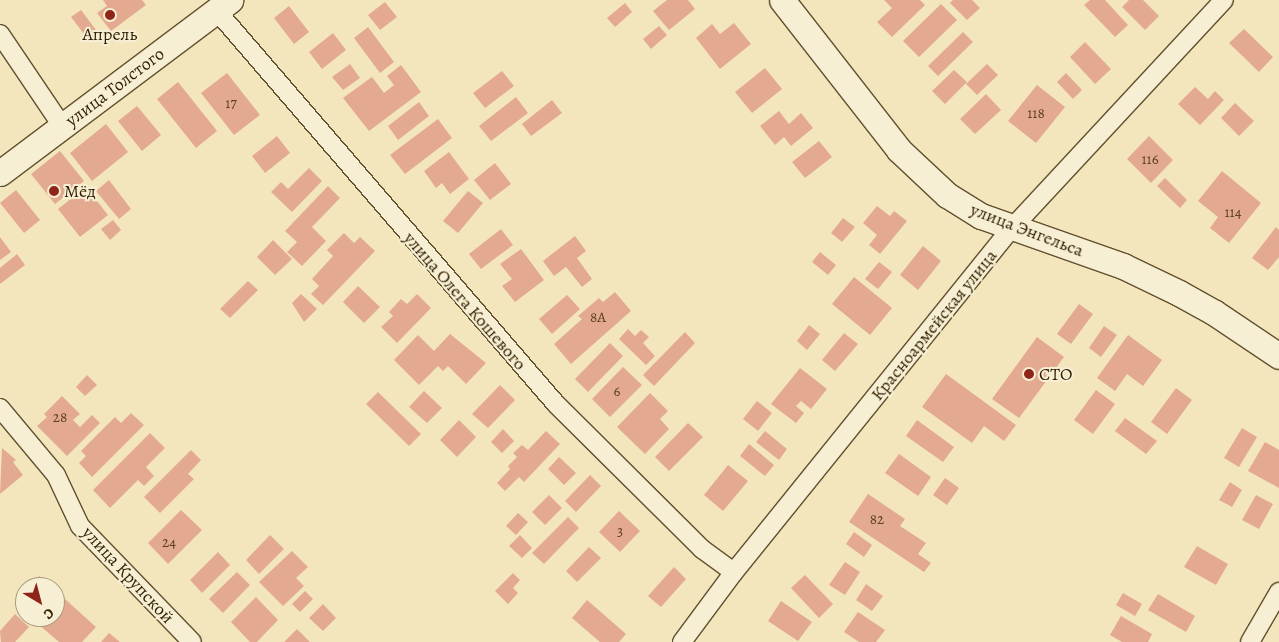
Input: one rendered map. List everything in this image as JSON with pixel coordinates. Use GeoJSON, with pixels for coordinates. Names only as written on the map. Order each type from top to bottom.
{"type":"FeatureCollection","features":[{"type":"Feature","properties":{"kind":"street","name":"улица Энгельса"},"geometry":{"type":"LineString","coordinates":[[782,0],[911,163],[965,207],[1012,228],[1123,266],[1179,293],[1230,322],[1279,356]]}},
{"type":"Feature","properties":{"kind":"street","name":"Красноармейская улица"},"geometry":{"type":"LineString","coordinates":[[682,642],[734,572],[1012,228],[1224,0]]}},
{"type":"Feature","properties":{"kind":"street","name":"улица Толстого"},"geometry":{"type":"LineString","coordinates":[[0,173],[223,5]]}},
{"type":"Feature","properties":{"kind":"street","name":"улица Олега Кошевого"},"geometry":{"type":"LineString","coordinates":[[223,5],[556,404],[690,537],[734,572]]}},
{"type":"Feature","properties":{"kind":"street"},"geometry":{"type":"LineString","coordinates":[[0,34],[62,126]]}},
{"type":"Feature","properties":{"kind":"street","name":"улица Крупской"},"geometry":{"type":"LineString","coordinates":[[0,408],[56,475],[80,526],[192,642]]}},
{"type":"Feature","properties":{"kind":"street"},"geometry":{"type":"LineString","coordinates":[[1250,642],[1279,592]]}},
{"type":"Feature","properties":{"kind":"building"},"geometry":{"type":"Polygon","coordinates":[[[103,0],[142,0],[146,5],[111,31],[97,13],[107,6],[103,0]]]}},
{"type":"Feature","properties":{"kind":"building"},"geometry":{"type":"Polygon","coordinates":[[[667,0],[688,0],[695,9],[669,30],[653,11],[667,0]]]}},
{"type":"Feature","properties":{"kind":"building"},"geometry":{"type":"Polygon","coordinates":[[[884,0],[920,0],[925,5],[892,37],[877,22],[892,8],[884,0]]]}},
{"type":"Feature","properties":{"kind":"building"},"geometry":{"type":"Polygon","coordinates":[[[953,0],[972,0],[980,8],[967,20],[950,3],[953,0]]]}},
{"type":"Feature","properties":{"kind":"building"},"geometry":{"type":"Polygon","coordinates":[[[1090,0],[1105,0],[1128,25],[1115,37],[1084,5],[1090,0]]]}},
{"type":"Feature","properties":{"kind":"building"},"geometry":{"type":"Polygon","coordinates":[[[1129,0],[1143,0],[1159,16],[1145,30],[1122,7],[1129,0]]]}},
{"type":"Feature","properties":{"kind":"building"},"geometry":{"type":"Polygon","coordinates":[[[385,2],[397,17],[380,30],[368,15],[385,2]]]}},
{"type":"Feature","properties":{"kind":"building"},"geometry":{"type":"Polygon","coordinates":[[[625,3],[632,12],[615,27],[607,18],[625,3]]]}},
{"type":"Feature","properties":{"kind":"building"},"geometry":{"type":"Polygon","coordinates":[[[941,4],[957,20],[919,57],[903,41],[941,4]]]}},
{"type":"Feature","properties":{"kind":"building"},"geometry":{"type":"Polygon","coordinates":[[[289,6],[309,32],[294,44],[274,18],[289,6]]]}},
{"type":"Feature","properties":{"kind":"building"},"geometry":{"type":"Polygon","coordinates":[[[81,10],[99,34],[90,42],[71,17],[81,10]]]}},
{"type":"Feature","properties":{"kind":"building"},"geometry":{"type":"Polygon","coordinates":[[[734,23],[751,44],[720,69],[696,38],[712,24],[720,34],[734,23]]]}},
{"type":"Feature","properties":{"kind":"building"},"geometry":{"type":"Polygon","coordinates":[[[659,26],[667,35],[651,49],[643,39],[659,26]]]}},
{"type":"Feature","properties":{"kind":"building"},"geometry":{"type":"Polygon","coordinates":[[[368,27],[394,62],[380,73],[354,38],[368,27]]]}},
{"type":"Feature","properties":{"kind":"building"},"geometry":{"type":"Polygon","coordinates":[[[1244,29],[1273,57],[1259,72],[1229,43],[1244,29]]]}},
{"type":"Feature","properties":{"kind":"building"},"geometry":{"type":"Polygon","coordinates":[[[963,32],[973,42],[938,76],[928,66],[963,32]]]}},
{"type":"Feature","properties":{"kind":"building"},"geometry":{"type":"Polygon","coordinates":[[[333,33],[346,50],[322,69],[309,52],[333,33]]]}},
{"type":"Feature","properties":{"kind":"building"},"geometry":{"type":"Polygon","coordinates":[[[1085,42],[1111,69],[1095,84],[1070,57],[1085,42]]]}},
{"type":"Feature","properties":{"kind":"building"},"geometry":{"type":"Polygon","coordinates":[[[350,64],[360,78],[343,90],[332,77],[350,64]]]}},
{"type":"Feature","properties":{"kind":"building"},"geometry":{"type":"Polygon","coordinates":[[[987,64],[998,75],[977,95],[966,84],[987,64]]]}},
{"type":"Feature","properties":{"kind":"building"},"geometry":{"type":"Polygon","coordinates":[[[401,65],[421,92],[369,131],[343,98],[372,77],[384,93],[394,85],[387,76],[401,65]]]}},
{"type":"Feature","properties":{"kind":"building"},"geometry":{"type":"Polygon","coordinates":[[[765,68],[782,89],[752,113],[735,92],[765,68]]]}},
{"type":"Feature","properties":{"kind":"building"},"geometry":{"type":"Polygon","coordinates":[[[954,70],[967,82],[945,104],[932,91],[954,70]]]}},
{"type":"Feature","properties":{"kind":"building"},"geometry":{"type":"Polygon","coordinates":[[[502,71],[514,86],[485,108],[473,93],[502,71]]]}},
{"type":"Feature","properties":{"kind":"building"},"geometry":{"type":"Polygon","coordinates":[[[227,73],[260,115],[234,135],[201,93],[227,73]]]}},
{"type":"Feature","properties":{"kind":"building"},"geometry":{"type":"Polygon","coordinates":[[[1066,73],[1082,90],[1073,99],[1057,82],[1066,73]]]}},
{"type":"Feature","properties":{"kind":"building"},"geometry":{"type":"Polygon","coordinates":[[[178,82],[217,131],[196,148],[157,99],[178,82]]]}},
{"type":"Feature","properties":{"kind":"building"},"geometry":{"type":"Polygon","coordinates":[[[1037,85],[1065,107],[1036,143],[1008,121],[1037,85]]]}},
{"type":"Feature","properties":{"kind":"building"},"geometry":{"type":"Polygon","coordinates":[[[1195,87],[1208,99],[1215,91],[1224,100],[1200,125],[1178,104],[1195,87]]]}},
{"type":"Feature","properties":{"kind":"building"},"geometry":{"type":"Polygon","coordinates":[[[986,94],[1001,110],[975,134],[960,119],[986,94]]]}},
{"type":"Feature","properties":{"kind":"building"},"geometry":{"type":"Polygon","coordinates":[[[516,97],[528,113],[491,141],[479,126],[516,97]]]}},
{"type":"Feature","properties":{"kind":"building"},"geometry":{"type":"Polygon","coordinates":[[[552,100],[562,113],[531,136],[522,124],[552,100]]]}},
{"type":"Feature","properties":{"kind":"building"},"geometry":{"type":"Polygon","coordinates":[[[419,102],[429,116],[398,140],[388,126],[419,102]]]}},
{"type":"Feature","properties":{"kind":"building"},"geometry":{"type":"Polygon","coordinates":[[[1235,103],[1254,121],[1239,136],[1221,118],[1235,103]]]}},
{"type":"Feature","properties":{"kind":"building"},"geometry":{"type":"Polygon","coordinates":[[[137,106],[161,135],[142,151],[118,121],[137,106]]]}},
{"type":"Feature","properties":{"kind":"building"},"geometry":{"type":"Polygon","coordinates":[[[779,111],[789,124],[801,113],[813,128],[791,146],[784,137],[775,145],[760,126],[779,111]]]}},
{"type":"Feature","properties":{"kind":"building"},"geometry":{"type":"Polygon","coordinates":[[[438,119],[452,138],[405,174],[390,155],[438,119]]]}},
{"type":"Feature","properties":{"kind":"building"},"geometry":{"type":"Polygon","coordinates":[[[106,124],[128,152],[92,181],[70,153],[106,124]]]}},
{"type":"Feature","properties":{"kind":"building"},"geometry":{"type":"Polygon","coordinates":[[[277,136],[290,153],[265,173],[252,156],[277,136]]]}},
{"type":"Feature","properties":{"kind":"building"},"geometry":{"type":"Polygon","coordinates":[[[1149,136],[1173,160],[1151,183],[1127,159],[1149,136]]]}},
{"type":"Feature","properties":{"kind":"building"},"geometry":{"type":"Polygon","coordinates":[[[819,141],[832,157],[805,178],[792,162],[819,141]]]}},
{"type":"Feature","properties":{"kind":"building"},"geometry":{"type":"Polygon","coordinates":[[[60,151],[84,181],[55,204],[31,174],[60,151]]]}},
{"type":"Feature","properties":{"kind":"building"},"geometry":{"type":"Polygon","coordinates":[[[449,152],[469,179],[450,194],[442,183],[436,188],[424,171],[449,152]]]}},
{"type":"Feature","properties":{"kind":"building"},"geometry":{"type":"Polygon","coordinates":[[[495,163],[511,184],[490,200],[474,180],[495,163]]]}},
{"type":"Feature","properties":{"kind":"building"},"geometry":{"type":"Polygon","coordinates":[[[309,168],[322,181],[292,212],[271,192],[281,182],[288,189],[309,168]]]}},
{"type":"Feature","properties":{"kind":"building"},"geometry":{"type":"Polygon","coordinates":[[[1222,171],[1261,203],[1229,243],[1210,228],[1218,217],[1198,201],[1222,171]]]}},
{"type":"Feature","properties":{"kind":"building"},"geometry":{"type":"Polygon","coordinates":[[[1165,178],[1187,200],[1180,208],[1157,186],[1165,178]]]}},
{"type":"Feature","properties":{"kind":"building"},"geometry":{"type":"Polygon","coordinates":[[[109,180],[131,209],[119,219],[96,191],[109,180]]]}},
{"type":"Feature","properties":{"kind":"building"},"geometry":{"type":"Polygon","coordinates":[[[328,186],[340,198],[312,227],[326,241],[302,266],[287,252],[297,242],[285,231],[328,186]]]}},
{"type":"Feature","properties":{"kind":"building"},"geometry":{"type":"Polygon","coordinates":[[[86,187],[108,215],[80,237],[58,209],[86,187]]]}},
{"type":"Feature","properties":{"kind":"building"},"geometry":{"type":"Polygon","coordinates":[[[16,190],[40,220],[24,233],[0,203],[16,190]]]}},
{"type":"Feature","properties":{"kind":"building"},"geometry":{"type":"Polygon","coordinates":[[[468,191],[483,203],[458,233],[443,221],[468,191]]]}},
{"type":"Feature","properties":{"kind":"building"},"geometry":{"type":"Polygon","coordinates":[[[877,206],[890,216],[894,211],[907,221],[880,254],[869,245],[877,235],[863,223],[877,206]]]}},
{"type":"Feature","properties":{"kind":"building"},"geometry":{"type":"Polygon","coordinates":[[[843,218],[855,227],[842,242],[831,233],[843,218]]]}},
{"type":"Feature","properties":{"kind":"building"},"geometry":{"type":"Polygon","coordinates":[[[113,220],[121,230],[110,240],[101,229],[113,220]]]}},
{"type":"Feature","properties":{"kind":"building"},"geometry":{"type":"Polygon","coordinates":[[[1276,227],[1279,230],[1279,257],[1268,270],[1252,258],[1276,227]]]}},
{"type":"Feature","properties":{"kind":"building"},"geometry":{"type":"Polygon","coordinates":[[[501,229],[513,245],[481,269],[469,254],[501,229]]]}},
{"type":"Feature","properties":{"kind":"building"},"geometry":{"type":"Polygon","coordinates":[[[344,233],[354,243],[360,237],[375,251],[323,305],[311,294],[319,286],[312,279],[333,256],[327,250],[344,233]]]}},
{"type":"Feature","properties":{"kind":"building"},"geometry":{"type":"Polygon","coordinates":[[[575,236],[586,251],[577,258],[592,279],[582,287],[566,267],[554,276],[543,261],[575,236]]]}},
{"type":"Feature","properties":{"kind":"building"},"geometry":{"type":"Polygon","coordinates":[[[0,237],[11,252],[0,260],[0,237]]]}},
{"type":"Feature","properties":{"kind":"building"},"geometry":{"type":"Polygon","coordinates":[[[273,240],[292,259],[275,275],[257,257],[273,240]]]}},
{"type":"Feature","properties":{"kind":"building"},"geometry":{"type":"Polygon","coordinates":[[[923,246],[941,261],[918,290],[900,275],[923,246]]]}},
{"type":"Feature","properties":{"kind":"building"},"geometry":{"type":"Polygon","coordinates":[[[521,249],[544,280],[515,302],[502,286],[512,279],[500,264],[521,249]]]}},
{"type":"Feature","properties":{"kind":"building"},"geometry":{"type":"Polygon","coordinates":[[[820,252],[836,265],[828,275],[812,262],[820,252]]]}},
{"type":"Feature","properties":{"kind":"building"},"geometry":{"type":"Polygon","coordinates":[[[17,254],[25,265],[0,284],[0,268],[17,254]]]}},
{"type":"Feature","properties":{"kind":"building"},"geometry":{"type":"Polygon","coordinates":[[[879,262],[892,272],[878,289],[865,279],[879,262]]]}},
{"type":"Feature","properties":{"kind":"building"},"geometry":{"type":"Polygon","coordinates":[[[854,277],[892,308],[870,335],[832,304],[854,277]]]}},
{"type":"Feature","properties":{"kind":"building"},"geometry":{"type":"Polygon","coordinates":[[[248,281],[258,290],[230,318],[220,309],[248,281]]]}},
{"type":"Feature","properties":{"kind":"building"},"geometry":{"type":"Polygon","coordinates":[[[358,286],[380,307],[364,323],[343,302],[358,286]]]}},
{"type":"Feature","properties":{"kind":"building"},"geometry":{"type":"Polygon","coordinates":[[[615,292],[631,311],[571,364],[554,344],[582,319],[578,316],[599,298],[603,302],[615,292]]]}},
{"type":"Feature","properties":{"kind":"building"},"geometry":{"type":"Polygon","coordinates":[[[301,294],[317,309],[304,322],[292,303],[301,294]]]}},
{"type":"Feature","properties":{"kind":"building"},"geometry":{"type":"Polygon","coordinates":[[[417,294],[431,308],[397,343],[381,327],[393,316],[389,312],[401,299],[407,304],[417,294]]]}},
{"type":"Feature","properties":{"kind":"building"},"geometry":{"type":"Polygon","coordinates":[[[567,295],[580,309],[552,334],[539,319],[567,295]]]}},
{"type":"Feature","properties":{"kind":"building"},"geometry":{"type":"Polygon","coordinates":[[[1079,304],[1093,314],[1071,344],[1057,334],[1079,304]]]}},
{"type":"Feature","properties":{"kind":"building"},"geometry":{"type":"Polygon","coordinates":[[[809,325],[820,334],[807,350],[797,341],[809,325]]]}},
{"type":"Feature","properties":{"kind":"building"},"geometry":{"type":"Polygon","coordinates":[[[1104,326],[1117,335],[1101,357],[1089,348],[1104,326]]]}},
{"type":"Feature","properties":{"kind":"building"},"geometry":{"type":"Polygon","coordinates":[[[628,329],[635,336],[641,330],[649,337],[643,343],[655,356],[646,365],[619,339],[628,329]]]}},
{"type":"Feature","properties":{"kind":"building"},"geometry":{"type":"Polygon","coordinates":[[[685,332],[695,343],[654,386],[643,375],[685,332]]]}},
{"type":"Feature","properties":{"kind":"building"},"geometry":{"type":"Polygon","coordinates":[[[844,333],[858,344],[835,371],[822,360],[844,333]]]}},
{"type":"Feature","properties":{"kind":"building"},"geometry":{"type":"Polygon","coordinates":[[[450,334],[486,363],[466,384],[448,366],[443,371],[438,366],[419,385],[394,360],[418,335],[434,351],[450,334]]]}},
{"type":"Feature","properties":{"kind":"building"},"geometry":{"type":"Polygon","coordinates":[[[1128,335],[1162,360],[1143,386],[1127,374],[1115,391],[1097,378],[1128,335]]]}},
{"type":"Feature","properties":{"kind":"building"},"geometry":{"type":"Polygon","coordinates":[[[1037,337],[1064,357],[1019,418],[992,399],[1037,337]]]}},
{"type":"Feature","properties":{"kind":"building"},"geometry":{"type":"Polygon","coordinates":[[[610,343],[623,356],[588,392],[575,379],[610,343]]]}},
{"type":"Feature","properties":{"kind":"building"},"geometry":{"type":"Polygon","coordinates":[[[623,367],[642,385],[610,417],[592,399],[623,367]]]}},
{"type":"Feature","properties":{"kind":"building"},"geometry":{"type":"Polygon","coordinates":[[[800,368],[827,389],[811,409],[801,401],[796,406],[804,413],[796,423],[771,404],[800,368]]]}},
{"type":"Feature","properties":{"kind":"building"},"geometry":{"type":"Polygon","coordinates":[[[946,374],[1016,425],[1004,441],[984,426],[972,443],[922,407],[946,374]]]}},
{"type":"Feature","properties":{"kind":"building"},"geometry":{"type":"Polygon","coordinates":[[[87,375],[97,385],[85,396],[76,387],[87,375]]]}},
{"type":"Feature","properties":{"kind":"building"},"geometry":{"type":"Polygon","coordinates":[[[500,385],[515,400],[488,428],[472,414],[500,385]]]}},
{"type":"Feature","properties":{"kind":"building"},"geometry":{"type":"Polygon","coordinates":[[[1176,388],[1192,400],[1167,434],[1151,422],[1176,388]]]}},
{"type":"Feature","properties":{"kind":"building"},"geometry":{"type":"Polygon","coordinates":[[[1096,390],[1115,404],[1093,434],[1074,420],[1096,390]]]}},
{"type":"Feature","properties":{"kind":"building"},"geometry":{"type":"Polygon","coordinates":[[[424,391],[442,408],[427,423],[409,407],[424,391]]]}},
{"type":"Feature","properties":{"kind":"building"},"geometry":{"type":"Polygon","coordinates":[[[378,392],[421,434],[409,446],[366,404],[378,392]]]}},
{"type":"Feature","properties":{"kind":"building"},"geometry":{"type":"Polygon","coordinates":[[[650,393],[668,411],[660,419],[669,429],[645,454],[617,427],[650,393]]]}},
{"type":"Feature","properties":{"kind":"building"},"geometry":{"type":"Polygon","coordinates":[[[62,396],[80,414],[73,420],[80,427],[92,415],[100,423],[67,456],[37,426],[47,417],[44,414],[62,396]]]}},
{"type":"Feature","properties":{"kind":"building"},"geometry":{"type":"Polygon","coordinates":[[[757,401],[772,413],[758,431],[743,419],[757,401]]]}},
{"type":"Feature","properties":{"kind":"building"},"geometry":{"type":"Polygon","coordinates":[[[131,413],[144,425],[92,477],[79,463],[86,456],[81,451],[115,417],[121,423],[131,413]]]}},
{"type":"Feature","properties":{"kind":"building"},"geometry":{"type":"Polygon","coordinates":[[[1125,418],[1157,441],[1146,454],[1115,431],[1125,418]]]}},
{"type":"Feature","properties":{"kind":"building"},"geometry":{"type":"Polygon","coordinates":[[[459,420],[476,437],[457,457],[440,440],[459,420]]]}},
{"type":"Feature","properties":{"kind":"building"},"geometry":{"type":"Polygon","coordinates":[[[917,420],[954,447],[943,462],[906,436],[917,420]]]}},
{"type":"Feature","properties":{"kind":"building"},"geometry":{"type":"Polygon","coordinates":[[[688,423],[703,437],[669,471],[655,457],[688,423]]]}},
{"type":"Feature","properties":{"kind":"building"},"geometry":{"type":"Polygon","coordinates":[[[1242,428],[1257,437],[1239,467],[1224,458],[1242,428]]]}},
{"type":"Feature","properties":{"kind":"building"},"geometry":{"type":"Polygon","coordinates":[[[503,429],[514,441],[502,453],[491,442],[503,429]]]}},
{"type":"Feature","properties":{"kind":"building"},"geometry":{"type":"Polygon","coordinates":[[[546,431],[560,444],[524,482],[519,477],[505,491],[497,483],[510,469],[508,466],[517,457],[513,453],[522,445],[528,450],[546,431]]]}},
{"type":"Feature","properties":{"kind":"building"},"geometry":{"type":"Polygon","coordinates":[[[765,431],[787,449],[779,460],[756,442],[765,431]]]}},
{"type":"Feature","properties":{"kind":"building"},"geometry":{"type":"Polygon","coordinates":[[[150,433],[165,448],[146,467],[154,476],[144,486],[138,480],[110,508],[93,490],[150,433]]]}},
{"type":"Feature","properties":{"kind":"building"},"geometry":{"type":"Polygon","coordinates":[[[1265,442],[1279,450],[1279,488],[1248,471],[1265,442]]]}},
{"type":"Feature","properties":{"kind":"building"},"geometry":{"type":"Polygon","coordinates":[[[749,444],[774,465],[765,476],[740,456],[749,444]]]}},
{"type":"Feature","properties":{"kind":"building"},"geometry":{"type":"Polygon","coordinates":[[[2,448],[16,460],[13,462],[23,475],[0,494],[2,448]]]}},
{"type":"Feature","properties":{"kind":"building"},"geometry":{"type":"Polygon","coordinates":[[[191,450],[201,460],[188,474],[194,479],[160,513],[144,497],[191,450]]]}},
{"type":"Feature","properties":{"kind":"building"},"geometry":{"type":"Polygon","coordinates":[[[899,454],[931,477],[918,496],[885,473],[899,454]]]}},
{"type":"Feature","properties":{"kind":"building"},"geometry":{"type":"Polygon","coordinates":[[[559,457],[576,473],[564,485],[548,469],[559,457]]]}},
{"type":"Feature","properties":{"kind":"building"},"geometry":{"type":"Polygon","coordinates":[[[728,465],[748,481],[723,511],[704,495],[728,465]]]}},
{"type":"Feature","properties":{"kind":"building"},"geometry":{"type":"Polygon","coordinates":[[[590,475],[601,486],[576,512],[565,501],[590,475]]]}},
{"type":"Feature","properties":{"kind":"building"},"geometry":{"type":"Polygon","coordinates":[[[945,478],[959,488],[947,505],[933,495],[945,478]]]}},
{"type":"Feature","properties":{"kind":"building"},"geometry":{"type":"Polygon","coordinates":[[[1230,482],[1242,490],[1232,507],[1219,500],[1230,482]]]}},
{"type":"Feature","properties":{"kind":"building"},"geometry":{"type":"Polygon","coordinates":[[[868,494],[905,519],[900,526],[926,543],[918,554],[931,563],[924,572],[849,522],[868,494]]]}},
{"type":"Feature","properties":{"kind":"building"},"geometry":{"type":"Polygon","coordinates":[[[549,495],[562,508],[545,525],[532,512],[549,495]]]}},
{"type":"Feature","properties":{"kind":"building"},"geometry":{"type":"Polygon","coordinates":[[[1256,495],[1273,504],[1259,529],[1242,520],[1256,495]]]}},
{"type":"Feature","properties":{"kind":"building"},"geometry":{"type":"Polygon","coordinates":[[[181,510],[202,530],[168,564],[148,543],[181,510]]]}},
{"type":"Feature","properties":{"kind":"building"},"geometry":{"type":"Polygon","coordinates":[[[619,511],[640,531],[620,552],[599,532],[619,511]]]}},
{"type":"Feature","properties":{"kind":"building"},"geometry":{"type":"Polygon","coordinates":[[[518,513],[528,522],[516,535],[506,526],[518,513]]]}},
{"type":"Feature","properties":{"kind":"building"},"geometry":{"type":"Polygon","coordinates":[[[568,517],[579,528],[544,564],[532,553],[568,517]]]}},
{"type":"Feature","properties":{"kind":"building"},"geometry":{"type":"Polygon","coordinates":[[[854,532],[872,545],[864,557],[846,544],[854,532]]]}},
{"type":"Feature","properties":{"kind":"building"},"geometry":{"type":"Polygon","coordinates":[[[270,535],[284,549],[259,574],[246,560],[270,535]]]}},
{"type":"Feature","properties":{"kind":"building"},"geometry":{"type":"Polygon","coordinates":[[[520,535],[532,548],[522,558],[509,546],[520,535]]]}},
{"type":"Feature","properties":{"kind":"building"},"geometry":{"type":"Polygon","coordinates":[[[1197,546],[1228,564],[1216,585],[1184,567],[1197,546]]]}},
{"type":"Feature","properties":{"kind":"building"},"geometry":{"type":"Polygon","coordinates":[[[589,547],[601,558],[577,582],[566,571],[589,547]]]}},
{"type":"Feature","properties":{"kind":"building"},"geometry":{"type":"Polygon","coordinates":[[[292,551],[308,567],[296,578],[304,586],[283,606],[259,582],[292,551]]]}},
{"type":"Feature","properties":{"kind":"building"},"geometry":{"type":"Polygon","coordinates":[[[218,552],[230,565],[202,593],[190,580],[218,552]]]}},
{"type":"Feature","properties":{"kind":"building"},"geometry":{"type":"Polygon","coordinates":[[[845,562],[860,572],[845,595],[829,585],[845,562]]]}},
{"type":"Feature","properties":{"kind":"building"},"geometry":{"type":"Polygon","coordinates":[[[674,567],[686,579],[661,607],[648,596],[674,567]]]}},
{"type":"Feature","properties":{"kind":"building"},"geometry":{"type":"Polygon","coordinates":[[[237,572],[250,585],[223,613],[209,599],[237,572]]]}},
{"type":"Feature","properties":{"kind":"building"},"geometry":{"type":"Polygon","coordinates":[[[513,573],[520,580],[513,588],[518,593],[508,604],[495,591],[513,573]]]}},
{"type":"Feature","properties":{"kind":"building"},"geometry":{"type":"Polygon","coordinates":[[[805,575],[833,604],[819,618],[791,588],[805,575]]]}},
{"type":"Feature","properties":{"kind":"building"},"geometry":{"type":"Polygon","coordinates":[[[866,584],[883,596],[872,611],[856,600],[866,584]]]}},
{"type":"Feature","properties":{"kind":"building"},"geometry":{"type":"Polygon","coordinates":[[[305,591],[313,599],[300,612],[292,604],[305,591]]]}},
{"type":"Feature","properties":{"kind":"building"},"geometry":{"type":"Polygon","coordinates":[[[1123,593],[1142,604],[1135,616],[1116,605],[1123,593]]]}},
{"type":"Feature","properties":{"kind":"building"},"geometry":{"type":"Polygon","coordinates":[[[1158,594],[1195,616],[1186,632],[1148,610],[1158,594]]]}},
{"type":"Feature","properties":{"kind":"building"},"geometry":{"type":"Polygon","coordinates":[[[256,597],[278,620],[257,642],[250,642],[231,622],[256,597]]]}},
{"type":"Feature","properties":{"kind":"building"},"geometry":{"type":"Polygon","coordinates":[[[65,599],[96,627],[82,642],[59,642],[42,627],[65,627],[65,599]]]}},
{"type":"Feature","properties":{"kind":"building"},"geometry":{"type":"Polygon","coordinates":[[[587,600],[626,634],[619,642],[600,642],[572,618],[587,600]]]}},
{"type":"Feature","properties":{"kind":"building"},"geometry":{"type":"Polygon","coordinates":[[[781,601],[812,622],[798,641],[768,621],[781,601]]]}},
{"type":"Feature","properties":{"kind":"building"},"geometry":{"type":"Polygon","coordinates":[[[323,604],[336,618],[323,631],[309,618],[323,604]]]}},
{"type":"Feature","properties":{"kind":"building"},"geometry":{"type":"Polygon","coordinates":[[[858,612],[885,630],[876,642],[859,642],[844,632],[858,612]]]}},
{"type":"Feature","properties":{"kind":"building"},"geometry":{"type":"Polygon","coordinates":[[[15,614],[15,627],[29,627],[15,642],[1,642],[0,631],[15,614]]]}},
{"type":"Feature","properties":{"kind":"building"},"geometry":{"type":"Polygon","coordinates":[[[1121,616],[1152,634],[1148,642],[1122,642],[1110,635],[1121,616]]]}},
{"type":"Feature","properties":{"kind":"building"},"geometry":{"type":"Polygon","coordinates":[[[297,629],[310,642],[284,642],[297,629]]]}},
{"type":"Feature","properties":{"kind":"building"},"geometry":{"type":"Polygon","coordinates":[[[109,633],[120,642],[101,642],[109,633]]]}},
{"type":"Feature","properties":{"kind":"place","name":"Апрель"},"geometry":{"type":"Point","coordinates":[110,15]}},
{"type":"Feature","properties":{"kind":"place","name":"Мёд"},"geometry":{"type":"Point","coordinates":[54,191]}},
{"type":"Feature","properties":{"kind":"place","name":"СТО"},"geometry":{"type":"Point","coordinates":[1029,374]}}]}
